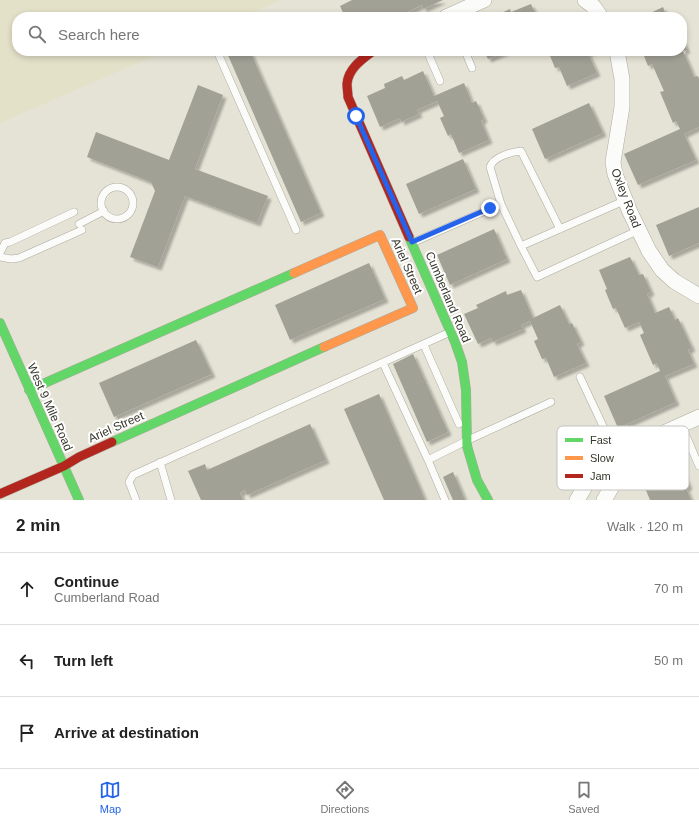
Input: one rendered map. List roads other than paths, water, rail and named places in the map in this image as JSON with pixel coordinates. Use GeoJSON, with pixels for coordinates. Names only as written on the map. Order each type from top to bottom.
{"type":"FeatureCollection","features":[{"type":"Feature","properties":{"kind":"street"},"geometry":{"type":"LineString","coordinates":[[458,12],[484,0]]}},
{"type":"Feature","properties":{"kind":"street"},"geometry":{"type":"LineString","coordinates":[[585,0],[593,6],[597,12]]}},
{"type":"Feature","properties":{"kind":"street","name":"Cumberland Road"},"geometry":{"type":"LineString","coordinates":[[365,56],[355,66],[347,83],[348,97],[450,332],[464,374],[467,402],[466,441],[473,471],[482,494],[488,500]]}},
{"type":"Feature","properties":{"kind":"street","name":"Oxley Road"},"geometry":{"type":"LineString","coordinates":[[618,56],[622,79],[622,106],[613,162],[615,174],[649,252],[662,270],[674,281],[699,296]]}},
{"type":"Feature","properties":{"kind":"street","name":"Ariel Street"},"geometry":{"type":"LineString","coordinates":[[30,390],[380,234],[413,308],[90,452],[64,466]]}},
{"type":"Feature","properties":{"kind":"street","name":"West 9 Mile Road"},"geometry":{"type":"LineString","coordinates":[[0,323],[79,500]]}},
{"type":"Feature","properties":{"kind":"street"},"geometry":{"type":"LineString","coordinates":[[677,426],[699,417]]}},
{"type":"Feature","properties":{"kind":"street"},"geometry":{"type":"LineString","coordinates":[[0,494],[64,466]]}},
{"type":"Feature","properties":{"kind":"street"},"geometry":{"type":"LineString","coordinates":[[577,500],[583,490]]}},
{"type":"Feature","properties":{"kind":"street"},"geometry":{"type":"LineString","coordinates":[[604,500],[610,490]]}},
{"type":"Feature","properties":{"kind":"lane"},"geometry":{"type":"LineString","coordinates":[[219,56],[296,230]]}},
{"type":"Feature","properties":{"kind":"lane"},"geometry":{"type":"LineString","coordinates":[[429,56],[440,81]]}},
{"type":"Feature","properties":{"kind":"lane"},"geometry":{"type":"LineString","coordinates":[[467,56],[472,68]]}},
{"type":"Feature","properties":{"kind":"lane"},"geometry":{"type":"LineString","coordinates":[[560,229],[521,151],[494,160],[490,167],[500,204],[537,277],[639,230]]}},
{"type":"Feature","properties":{"kind":"lane"},"geometry":{"type":"LineString","coordinates":[[114,187],[124,188],[131,194],[133,205],[128,214],[118,218],[107,215],[104,211],[102,201],[103,196],[109,189],[114,187]]}},
{"type":"Feature","properties":{"kind":"lane"},"geometry":{"type":"LineString","coordinates":[[521,246],[626,200]]}},
{"type":"Feature","properties":{"kind":"lane"},"geometry":{"type":"LineString","coordinates":[[412,242],[500,204]]}},
{"type":"Feature","properties":{"kind":"lane"},"geometry":{"type":"LineString","coordinates":[[0,257],[12,259],[19,258],[80,227],[104,211]]}},
{"type":"Feature","properties":{"kind":"lane"},"geometry":{"type":"LineString","coordinates":[[0,253],[5,243],[74,212]]}},
{"type":"Feature","properties":{"kind":"lane"},"geometry":{"type":"LineString","coordinates":[[136,500],[129,482],[133,475],[450,332]]}},
{"type":"Feature","properties":{"kind":"lane"},"geometry":{"type":"LineString","coordinates":[[424,344],[466,441]]}},
{"type":"Feature","properties":{"kind":"lane"},"geometry":{"type":"LineString","coordinates":[[383,363],[445,500]]}},
{"type":"Feature","properties":{"kind":"lane"},"geometry":{"type":"LineString","coordinates":[[580,378],[603,426]]}},
{"type":"Feature","properties":{"kind":"lane"},"geometry":{"type":"LineString","coordinates":[[428,460],[551,402]]}},
{"type":"Feature","properties":{"kind":"lane"},"geometry":{"type":"LineString","coordinates":[[689,443],[699,466]]}},
{"type":"Feature","properties":{"kind":"lane"},"geometry":{"type":"LineString","coordinates":[[160,462],[171,500]]}}]}
